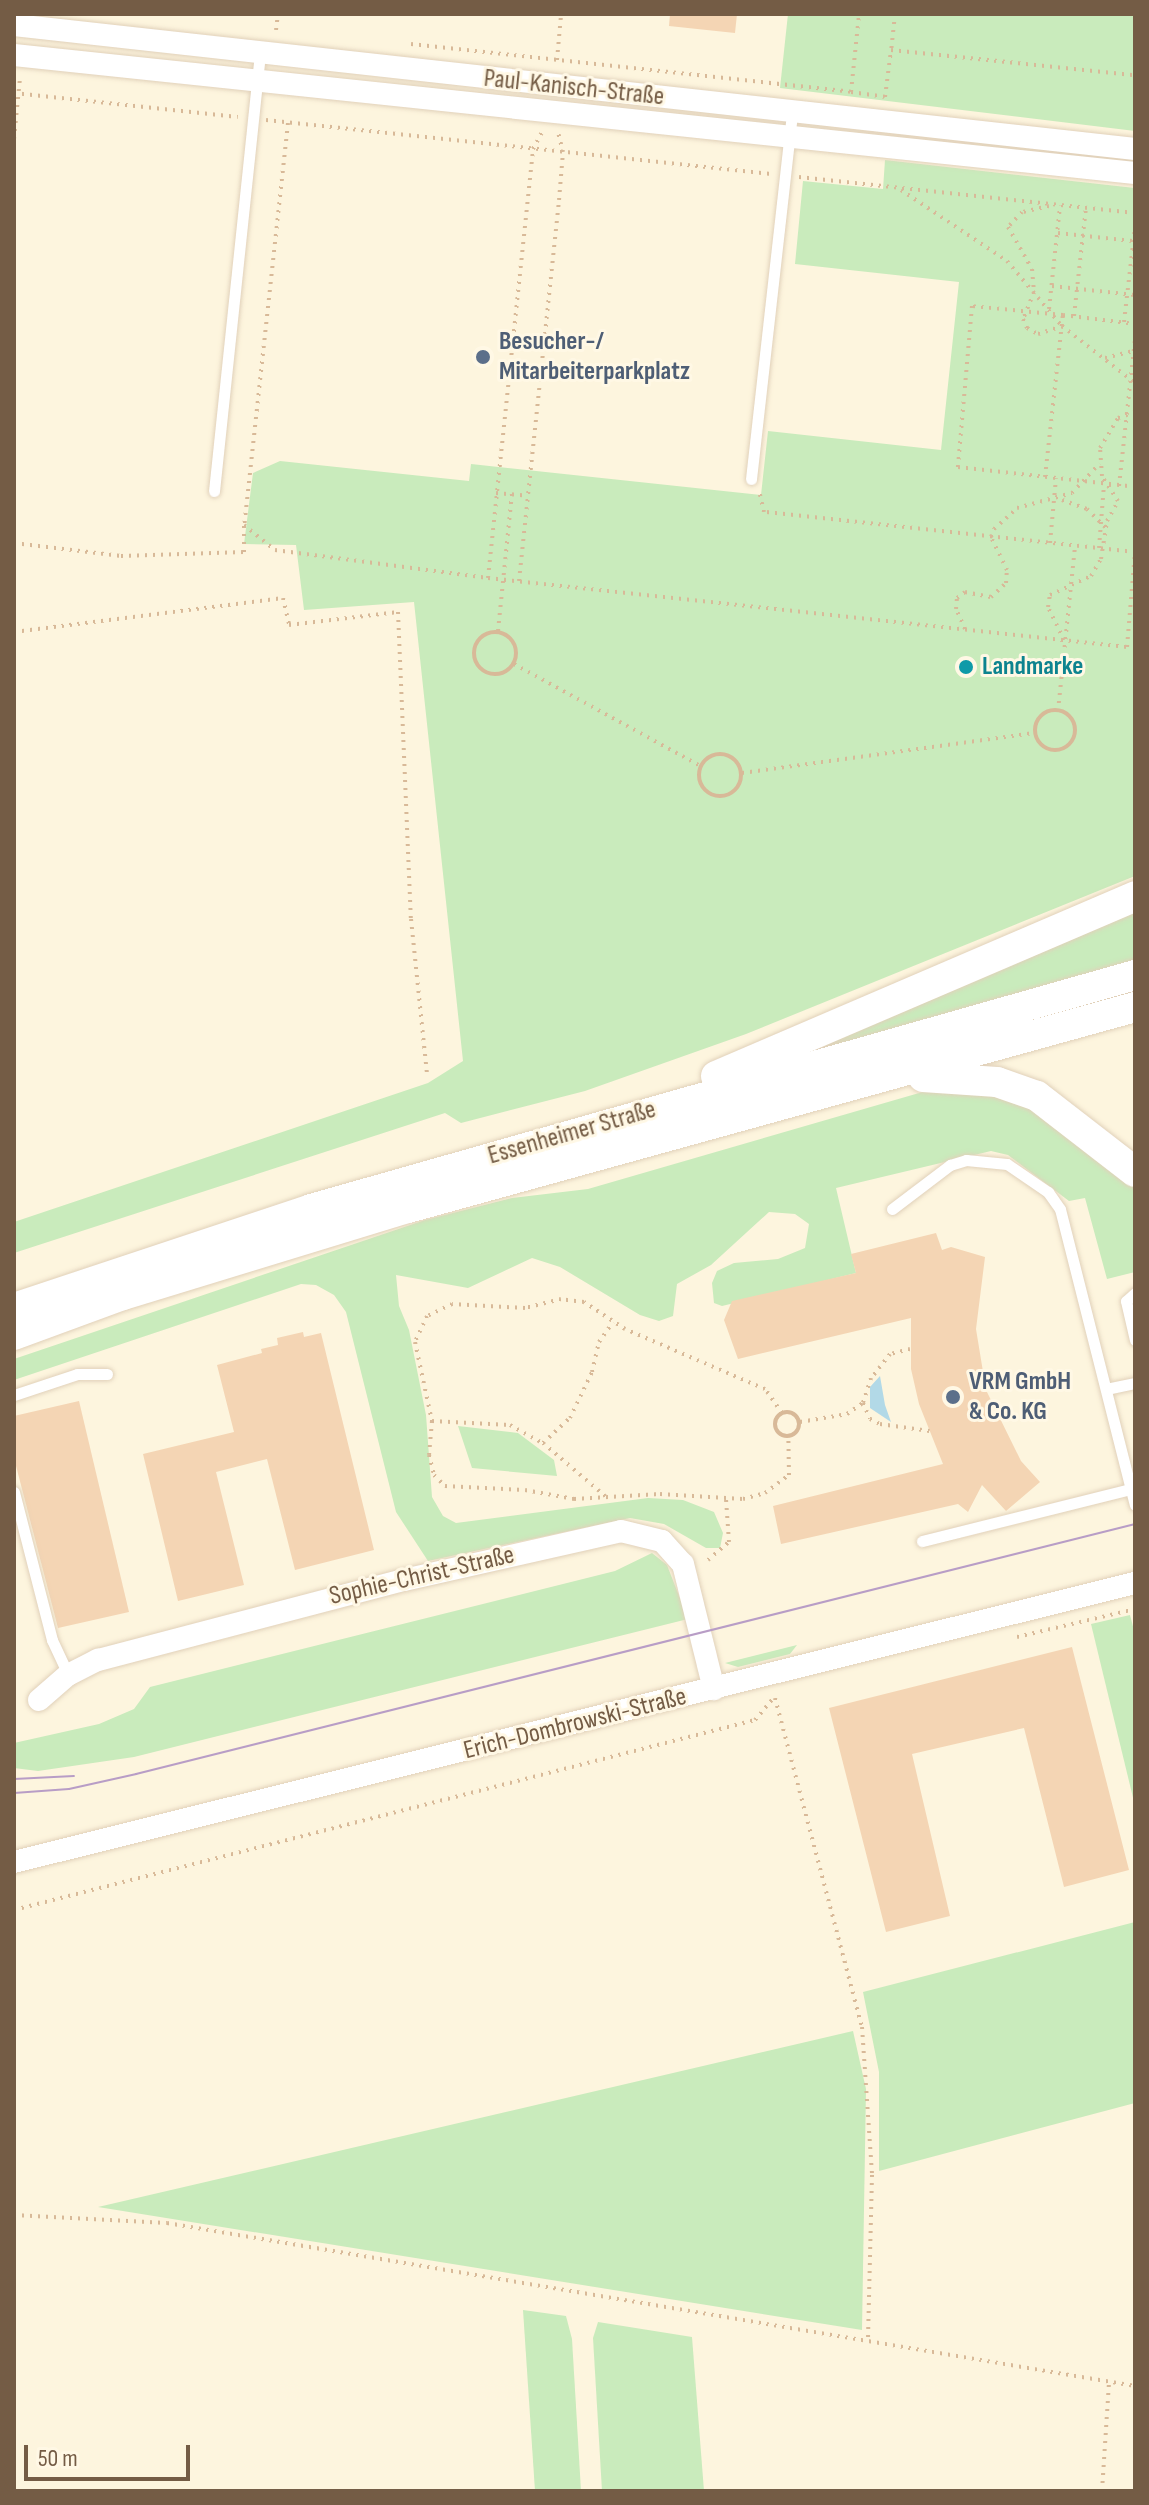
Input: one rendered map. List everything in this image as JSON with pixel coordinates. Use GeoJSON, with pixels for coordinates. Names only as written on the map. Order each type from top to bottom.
{"type":"FeatureCollection","features":[{"type":"Feature","properties":{"kind":"main road"},"geometry":{"type":"LineString","coordinates":[[627,1116],[1135,896]]}},
{"type":"Feature","properties":{"kind":"main road","name":"Essenheimer Straße"},"geometry":{"type":"LineString","coordinates":[[14,1308],[311,1209],[627,1116],[1135,975]]}},
{"type":"Feature","properties":{"kind":"main road","name":"Essenheimer Straße"},"geometry":{"type":"LineString","coordinates":[[14,1335],[123,1295],[408,1208],[1135,1007]]}},
{"type":"Feature","properties":{"kind":"main road"},"geometry":{"type":"LineString","coordinates":[[893,1076],[997,1082],[1037,1096],[1135,1172]]}},
{"type":"Feature","properties":{"kind":"street","name":"Paul-Kanisch-Straße"},"geometry":{"type":"LineString","coordinates":[[14,25],[1135,149]]}},
{"type":"Feature","properties":{"kind":"street","name":"Paul-Kanisch-Straße"},"geometry":{"type":"LineString","coordinates":[[14,55],[1135,173]]}},
{"type":"Feature","properties":{"kind":"street","name":"Sophie-Christ-Straße"},"geometry":{"type":"LineString","coordinates":[[39,1700],[68,1675],[98,1660],[271,1613],[633,1531],[662,1541],[683,1564],[714,1689]]}},
{"type":"Feature","properties":{"kind":"street","name":"Erich-Dombrowski-Straße"},"geometry":{"type":"LineString","coordinates":[[14,1862],[714,1689],[772,1686],[1135,1583]]}},
{"type":"Feature","properties":{"kind":"lane"},"geometry":{"type":"LineString","coordinates":[[214,491],[260,52]]}},
{"type":"Feature","properties":{"kind":"lane"},"geometry":{"type":"LineString","coordinates":[[751,479],[792,112]]}},
{"type":"Feature","properties":{"kind":"lane"},"geometry":{"type":"LineString","coordinates":[[892,1209],[950,1165],[966,1160],[1007,1164],[1048,1192],[1060,1209],[1135,1505]]}},
{"type":"Feature","properties":{"kind":"lane"},"geometry":{"type":"LineString","coordinates":[[1135,1293],[1126,1301],[1135,1340]]}},
{"type":"Feature","properties":{"kind":"lane"},"geometry":{"type":"LineString","coordinates":[[14,1395],[77,1374],[107,1374]]}},
{"type":"Feature","properties":{"kind":"lane"},"geometry":{"type":"LineString","coordinates":[[1106,1389],[1135,1383]]}},
{"type":"Feature","properties":{"kind":"lane"},"geometry":{"type":"LineString","coordinates":[[922,1541],[1131,1489]]}},
{"type":"Feature","properties":{"kind":"lane"},"geometry":{"type":"LineString","coordinates":[[14,1492],[52,1640],[68,1675]]}},
{"type":"Feature","properties":{"kind":"path"},"geometry":{"type":"LineString","coordinates":[[276,30],[278,14]]}},
{"type":"Feature","properties":{"kind":"path"},"geometry":{"type":"LineString","coordinates":[[851,92],[859,14]]}},
{"type":"Feature","properties":{"kind":"path"},"geometry":{"type":"LineString","coordinates":[[561,15],[557,60],[885,97],[895,14]]}},
{"type":"Feature","properties":{"kind":"path"},"geometry":{"type":"LineString","coordinates":[[891,50],[1135,75]]}},
{"type":"Feature","properties":{"kind":"path"},"geometry":{"type":"LineString","coordinates":[[14,93],[1135,213]]}},
{"type":"Feature","properties":{"kind":"path"},"geometry":{"type":"LineString","coordinates":[[488,578],[533,149],[553,110]]}},
{"type":"Feature","properties":{"kind":"path"},"geometry":{"type":"LineString","coordinates":[[14,543],[121,556],[244,552],[244,525],[288,123]]}},
{"type":"Feature","properties":{"kind":"path"},"geometry":{"type":"LineString","coordinates":[[519,581],[563,152]]}},
{"type":"Feature","properties":{"kind":"path"},"geometry":{"type":"LineString","coordinates":[[899,189],[1007,261],[1062,326],[1133,381]]}},
{"type":"Feature","properties":{"kind":"path"},"geometry":{"type":"LineString","coordinates":[[1052,205],[1022,212],[1008,227],[1032,269],[1034,292],[1023,319],[1031,332],[1062,326]]}},
{"type":"Feature","properties":{"kind":"path"},"geometry":{"type":"LineString","coordinates":[[1051,311],[1060,206]]}},
{"type":"Feature","properties":{"kind":"path"},"geometry":{"type":"LineString","coordinates":[[1074,316],[1086,208]]}},
{"type":"Feature","properties":{"kind":"path"},"geometry":{"type":"LineString","coordinates":[[1124,322],[1135,227]]}},
{"type":"Feature","properties":{"kind":"path"},"geometry":{"type":"LineString","coordinates":[[1057,233],[1134,241]]}},
{"type":"Feature","properties":{"kind":"path"},"geometry":{"type":"LineString","coordinates":[[1052,286],[1135,295]]}},
{"type":"Feature","properties":{"kind":"path"},"geometry":{"type":"LineString","coordinates":[[1135,324],[1051,311],[1027,312],[972,306],[958,467],[1135,487]]}},
{"type":"Feature","properties":{"kind":"path"},"geometry":{"type":"LineString","coordinates":[[1045,477],[1063,315]]}},
{"type":"Feature","properties":{"kind":"path"},"geometry":{"type":"LineString","coordinates":[[1119,486],[1133,381],[1135,339]]}},
{"type":"Feature","properties":{"kind":"path"},"geometry":{"type":"LineString","coordinates":[[1105,358],[1134,351]]}},
{"type":"Feature","properties":{"kind":"path"},"geometry":{"type":"LineString","coordinates":[[991,537],[1017,508],[1057,500],[1086,482],[1100,462],[1107,430],[1135,412]]}},
{"type":"Feature","properties":{"kind":"path"},"geometry":{"type":"LineString","coordinates":[[1064,640],[1048,607],[1050,595],[1091,576],[1118,501],[1106,484],[1100,462]]}},
{"type":"Feature","properties":{"kind":"path"},"geometry":{"type":"LineString","coordinates":[[1050,543],[1057,500],[1056,478]]}},
{"type":"Feature","properties":{"kind":"path"},"geometry":{"type":"LineString","coordinates":[[244,525],[275,550],[503,580],[1127,647],[1135,552],[764,512],[764,498],[751,479]]}},
{"type":"Feature","properties":{"kind":"path"},"geometry":{"type":"LineString","coordinates":[[1101,549],[1106,484]]}},
{"type":"Feature","properties":{"kind":"path"},"geometry":{"type":"LineString","coordinates":[[496,493],[528,496]]}},
{"type":"Feature","properties":{"kind":"path"},"geometry":{"type":"LineString","coordinates":[[498,631],[512,494]]}},
{"type":"Feature","properties":{"kind":"path"},"geometry":{"type":"LineString","coordinates":[[1057,500],[1087,509],[1106,528]]}},
{"type":"Feature","properties":{"kind":"path"},"geometry":{"type":"LineString","coordinates":[[966,629],[956,609],[957,598],[965,592],[991,597],[1006,583],[1007,570],[991,537]]}},
{"type":"Feature","properties":{"kind":"path"},"geometry":{"type":"LineString","coordinates":[[1058,711],[1075,546]]}},
{"type":"Feature","properties":{"kind":"path"},"geometry":{"type":"LineString","coordinates":[[14,632],[283,598],[289,625],[398,612],[411,919],[427,1075]]}},
{"type":"Feature","properties":{"kind":"path"},"geometry":{"type":"LineString","coordinates":[[498,631],[475,643],[475,661],[494,675],[514,664]]}},
{"type":"Feature","properties":{"kind":"path"},"geometry":{"type":"LineString","coordinates":[[498,631],[512,639],[514,664]]}},
{"type":"Feature","properties":{"kind":"path"},"geometry":{"type":"LineString","coordinates":[[514,664],[700,766]]}},
{"type":"Feature","properties":{"kind":"path"},"geometry":{"type":"LineString","coordinates":[[1058,711],[1072,720],[1070,743],[1050,750],[1035,733],[1044,713],[1058,711]]}},
{"type":"Feature","properties":{"kind":"path"},"geometry":{"type":"LineString","coordinates":[[742,773],[1035,733]]}},
{"type":"Feature","properties":{"kind":"path"},"geometry":{"type":"LineString","coordinates":[[724,753],[739,764],[742,773],[732,793],[718,796],[704,788],[700,766],[714,754],[724,753]]}},
{"type":"Feature","properties":{"kind":"path"},"geometry":{"type":"LineString","coordinates":[[799,1422],[792,1413],[782,1413],[758,1385],[730,1377],[717,1365],[613,1322],[572,1299],[525,1308],[452,1304],[435,1310],[415,1342],[432,1421],[429,1455],[441,1484],[574,1499],[684,1494],[726,1499],[754,1497],[784,1481],[791,1469],[788,1436],[799,1422],[847,1414],[863,1403],[871,1378],[890,1354],[910,1349]]}},
{"type":"Feature","properties":{"kind":"path"},"geometry":{"type":"LineString","coordinates":[[543,1443],[570,1418],[592,1372],[599,1342],[613,1322]]}},
{"type":"Feature","properties":{"kind":"path"},"geometry":{"type":"LineString","coordinates":[[863,1403],[870,1419],[880,1424],[930,1431]]}},
{"type":"Feature","properties":{"kind":"path"},"geometry":{"type":"LineString","coordinates":[[782,1413],[775,1428],[788,1436]]}},
{"type":"Feature","properties":{"kind":"path"},"geometry":{"type":"LineString","coordinates":[[432,1421],[504,1423],[543,1443],[607,1498]]}},
{"type":"Feature","properties":{"kind":"path"},"geometry":{"type":"LineString","coordinates":[[708,1560],[729,1542],[726,1499]]}},
{"type":"Feature","properties":{"kind":"path"},"geometry":{"type":"LineString","coordinates":[[1015,1638],[1135,1609]]}},
{"type":"Feature","properties":{"kind":"path"},"geometry":{"type":"LineString","coordinates":[[772,1686],[789,1692]]}},
{"type":"Feature","properties":{"kind":"path"},"geometry":{"type":"LineString","coordinates":[[14,1910],[755,1720],[772,1686]]}},
{"type":"Feature","properties":{"kind":"path"},"geometry":{"type":"LineString","coordinates":[[772,1686],[862,2027],[872,2175],[868,2340]]}},
{"type":"Feature","properties":{"kind":"path"},"geometry":{"type":"LineString","coordinates":[[14,2215],[167,2223],[1135,2386]]}},
{"type":"Feature","properties":{"kind":"path"},"geometry":{"type":"LineString","coordinates":[[1102,2491],[1109,2382]]}},
{"type":"Feature","properties":{"kind":"green space"},"geometry":{"type":"Polygon","coordinates":[[[788,14],[1135,14],[1135,131],[780,88],[788,14]]]}},
{"type":"Feature","properties":{"kind":"green space"},"geometry":{"type":"Polygon","coordinates":[[[885,160],[1135,188],[1135,876],[746,1034],[585,1091],[461,1123],[445,1113],[14,1253],[14,1222],[428,1083],[463,1061],[414,602],[304,610],[296,545],[244,544],[253,473],[280,461],[469,481],[471,464],[761,495],[768,431],[941,450],[959,282],[795,264],[803,181],[883,189],[885,160]]]}},
{"type":"Feature","properties":{"kind":"green space"},"geometry":{"type":"Polygon","coordinates":[[[1135,909],[1135,961],[789,1059],[1135,909]]]}},
{"type":"Feature","properties":{"kind":"green space"},"geometry":{"type":"Polygon","coordinates":[[[964,1087],[1023,1100],[1135,1183],[1135,1272],[1107,1279],[1085,1198],[1069,1201],[1008,1155],[991,1151],[836,1188],[856,1273],[722,1306],[714,1303],[712,1283],[717,1271],[734,1263],[778,1259],[805,1248],[809,1224],[795,1214],[769,1212],[711,1265],[677,1284],[673,1316],[659,1321],[640,1315],[560,1267],[532,1258],[468,1288],[396,1275],[399,1306],[409,1330],[426,1415],[432,1497],[443,1516],[456,1523],[648,1498],[683,1500],[714,1512],[723,1533],[720,1548],[706,1548],[664,1524],[630,1518],[428,1561],[396,1512],[346,1312],[334,1295],[316,1285],[301,1284],[14,1380],[14,1359],[425,1220],[512,1198],[588,1189],[926,1091],[964,1087]]]}},
{"type":"Feature","properties":{"kind":"green space"},"geometry":{"type":"Polygon","coordinates":[[[458,1426],[518,1433],[554,1460],[557,1476],[472,1468],[458,1426]]]}},
{"type":"Feature","properties":{"kind":"green space"},"geometry":{"type":"Polygon","coordinates":[[[652,1553],[667,1565],[688,1619],[134,1757],[38,1771],[14,1768],[14,1743],[99,1724],[134,1709],[150,1687],[615,1571],[652,1553]]]}},
{"type":"Feature","properties":{"kind":"green space"},"geometry":{"type":"Polygon","coordinates":[[[1130,1615],[1135,1634],[1135,1806],[1091,1624],[1130,1615]]]}},
{"type":"Feature","properties":{"kind":"green space"},"geometry":{"type":"Polygon","coordinates":[[[797,1645],[790,1654],[738,1667],[725,1663],[797,1645]]]}},
{"type":"Feature","properties":{"kind":"green space"},"geometry":{"type":"Polygon","coordinates":[[[1135,1922],[1135,2103],[879,2171],[879,2072],[863,1992],[1135,1922]]]}},
{"type":"Feature","properties":{"kind":"green space"},"geometry":{"type":"Polygon","coordinates":[[[853,2031],[866,2089],[862,2330],[98,2207],[853,2031]]]}},
{"type":"Feature","properties":{"kind":"green space"},"geometry":{"type":"Polygon","coordinates":[[[523,2310],[566,2316],[572,2339],[581,2491],[535,2491],[523,2310]]]}},
{"type":"Feature","properties":{"kind":"green space"},"geometry":{"type":"Polygon","coordinates":[[[598,2322],[692,2337],[704,2491],[602,2491],[593,2338],[598,2322]]]}},
{"type":"Feature","properties":{"kind":"water"},"geometry":{"type":"Polygon","coordinates":[[[880,1376],[891,1422],[870,1408],[870,1387],[880,1376]]]}},
{"type":"Feature","properties":{"kind":"building"},"geometry":{"type":"Polygon","coordinates":[[[670,14],[737,14],[735,33],[669,26],[670,14]]]}},
{"type":"Feature","properties":{"kind":"building","name":"VRM GmbH & Co. KG"},"geometry":{"type":"Polygon","coordinates":[[[936,1233],[942,1250],[951,1247],[985,1257],[976,1329],[986,1390],[1021,1461],[1040,1482],[1006,1511],[982,1485],[968,1512],[958,1504],[781,1544],[773,1506],[943,1464],[919,1404],[911,1369],[911,1318],[738,1359],[724,1320],[732,1301],[856,1273],[851,1254],[936,1233]]]}},
{"type":"Feature","properties":{"kind":"building"},"geometry":{"type":"Polygon","coordinates":[[[303,1332],[304,1337],[321,1333],[374,1550],[295,1570],[267,1459],[216,1472],[244,1585],[178,1601],[143,1454],[234,1432],[217,1365],[262,1353],[261,1349],[278,1345],[277,1338],[303,1332]]]}},
{"type":"Feature","properties":{"kind":"building"},"geometry":{"type":"Polygon","coordinates":[[[79,1401],[129,1612],[58,1628],[14,1458],[14,1416],[79,1401]]]}},
{"type":"Feature","properties":{"kind":"building"},"geometry":{"type":"Polygon","coordinates":[[[1072,1647],[1129,1870],[1064,1887],[1024,1728],[912,1754],[950,1916],[886,1932],[829,1708],[1072,1647]]]}},
{"type":"Feature","properties":{"kind":"tram line"},"geometry":{"type":"LineString","coordinates":[[14,1793],[69,1789],[136,1774],[1135,1524]]}},
{"type":"Feature","properties":{"kind":"tram line"},"geometry":{"type":"LineString","coordinates":[[14,1779],[74,1776]]}},
{"type":"Feature","properties":{"kind":"place","name":"Besucher-/ Mitarbeiterparkplatz"},"geometry":{"type":"Point","coordinates":[483,357]}},
{"type":"Feature","properties":{"kind":"place","name":"Landmarke"},"geometry":{"type":"Point","coordinates":[966,667]}},
{"type":"Feature","properties":{"kind":"place","name":"VRM GmbH & Co. KG"},"geometry":{"type":"Point","coordinates":[953,1397]}}]}
